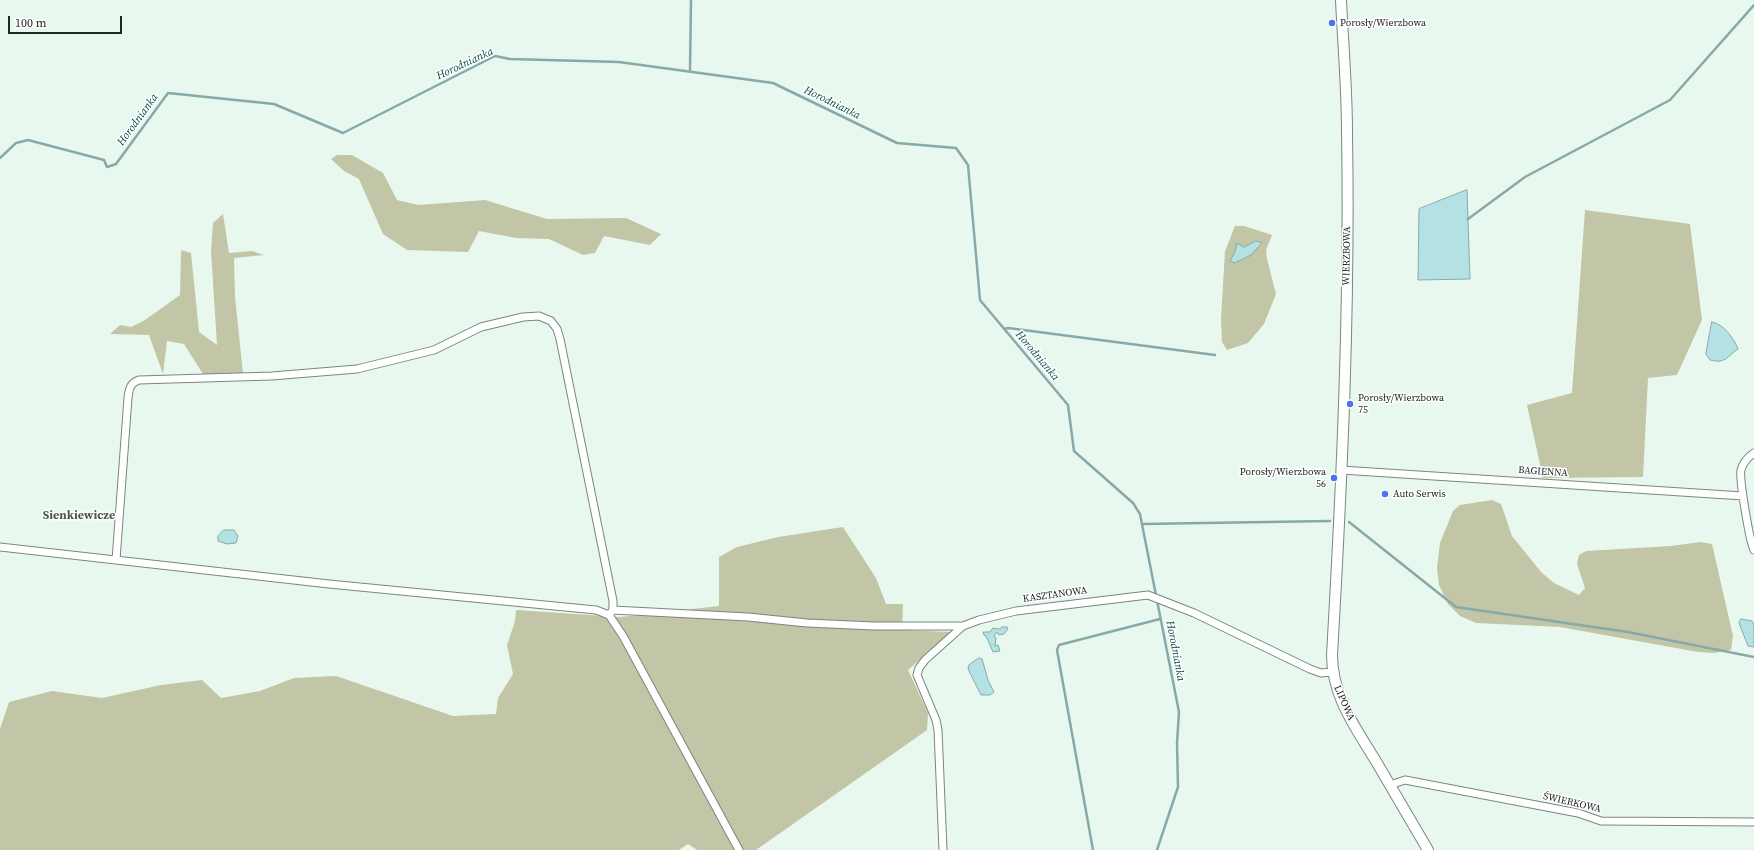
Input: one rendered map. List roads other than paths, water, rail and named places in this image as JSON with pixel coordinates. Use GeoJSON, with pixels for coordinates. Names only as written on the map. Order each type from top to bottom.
{"type":"FeatureCollection","features":[{"type":"Feature","properties":{"kind":"street","name":"WIERZBOWA"},"geometry":{"type":"LineString","coordinates":[[1340,511],[1348,250],[1347,131],[1341,0]]}},
{"type":"Feature","properties":{"kind":"street"},"geometry":{"type":"LineString","coordinates":[[116,560],[128,398],[131,384],[134,381],[272,376],[343,371],[434,350],[481,327],[523,317],[539,316],[551,321],[557,329],[560,339],[604,553],[611,613],[740,850]]}},
{"type":"Feature","properties":{"kind":"street"},"geometry":{"type":"LineString","coordinates":[[1754,453],[1747,458],[1740,470],[1743,496],[1754,550]]}},
{"type":"Feature","properties":{"kind":"street","name":"BAGIENNA"},"geometry":{"type":"LineString","coordinates":[[1341,470],[1743,496]]}},
{"type":"Feature","properties":{"kind":"street","name":"LIPOWA"},"geometry":{"type":"LineString","coordinates":[[1340,511],[1332,655],[1333,672],[1337,690],[1350,717],[1428,850]]}},
{"type":"Feature","properties":{"kind":"street"},"geometry":{"type":"LineString","coordinates":[[0,547],[329,584],[596,610],[611,613],[748,617],[807,623],[874,626],[963,626]]}},
{"type":"Feature","properties":{"kind":"street","name":"KASZTANOWA"},"geometry":{"type":"LineString","coordinates":[[963,626],[979,620],[1016,611],[1151,595],[1310,669],[1321,673],[1333,672]]}},
{"type":"Feature","properties":{"kind":"street"},"geometry":{"type":"LineString","coordinates":[[943,850],[938,730],[936,720],[917,675],[919,668],[926,660],[963,626]]}},
{"type":"Feature","properties":{"kind":"street","name":"ŚWIERKOWA"},"geometry":{"type":"LineString","coordinates":[[1390,785],[1405,780],[1571,812],[1601,821],[1754,822]]}},
{"type":"Feature","properties":{"kind":"water"},"geometry":{"type":"Polygon","coordinates":[[[1467,190],[1470,279],[1418,280],[1419,209],[1467,190]]]}},
{"type":"Feature","properties":{"kind":"water"},"geometry":{"type":"Polygon","coordinates":[[[1256,241],[1262,243],[1251,255],[1235,263],[1230,261],[1235,252],[1237,243],[1244,247],[1256,241]]]}},
{"type":"Feature","properties":{"kind":"water"},"geometry":{"type":"Polygon","coordinates":[[[1712,322],[1724,329],[1734,341],[1738,349],[1726,359],[1719,361],[1710,360],[1706,354],[1712,322]]]}},
{"type":"Feature","properties":{"kind":"water"},"geometry":{"type":"Polygon","coordinates":[[[224,530],[234,530],[238,536],[236,543],[227,544],[218,541],[218,536],[224,530]]]}},
{"type":"Feature","properties":{"kind":"water"},"geometry":{"type":"Polygon","coordinates":[[[1741,619],[1752,621],[1754,625],[1754,647],[1748,646],[1739,623],[1741,619]]]}},
{"type":"Feature","properties":{"kind":"water"},"geometry":{"type":"Polygon","coordinates":[[[1002,627],[1007,627],[1008,629],[1004,634],[999,635],[997,632],[994,636],[996,638],[995,646],[998,645],[1000,651],[993,652],[983,632],[990,632],[993,628],[1000,629],[1002,627]]]}},
{"type":"Feature","properties":{"kind":"water"},"geometry":{"type":"Polygon","coordinates":[[[979,658],[982,659],[988,680],[994,692],[990,695],[981,695],[968,669],[969,665],[979,658]]]}},
{"type":"Feature","properties":{"kind":"waterway"},"geometry":{"type":"LineString","coordinates":[[690,71],[691,0]]}},
{"type":"Feature","properties":{"kind":"waterway"},"geometry":{"type":"LineString","coordinates":[[1468,219],[1525,177],[1670,100],[1754,5]]}},
{"type":"Feature","properties":{"kind":"waterway","name":"Horodnianka"},"geometry":{"type":"LineString","coordinates":[[0,158],[16,143],[28,140],[104,160],[107,167],[116,164],[168,93],[274,104],[343,133],[495,56],[510,59],[619,62],[773,83],[897,143],[956,148],[968,165],[980,300],[1068,405],[1074,451],[1133,503],[1140,514],[1179,712],[1177,743],[1178,787],[1157,850]]}},
{"type":"Feature","properties":{"kind":"waterway"},"geometry":{"type":"LineString","coordinates":[[1004,329],[1008,328],[1215,355]]}},
{"type":"Feature","properties":{"kind":"waterway"},"geometry":{"type":"LineString","coordinates":[[1142,524],[1330,521]]}},
{"type":"Feature","properties":{"kind":"waterway"},"geometry":{"type":"LineString","coordinates":[[1349,522],[1456,607],[1628,632],[1754,657]]}},
{"type":"Feature","properties":{"kind":"waterway"},"geometry":{"type":"LineString","coordinates":[[1093,850],[1057,650],[1059,645],[1160,619]]}},
{"type":"Feature","properties":{"kind":"place","name":"Porosły/Wierzbowa"},"geometry":{"type":"Point","coordinates":[1332,23]}},
{"type":"Feature","properties":{"kind":"place","name":"Porosły/Wierzbowa 75"},"geometry":{"type":"Point","coordinates":[1350,404]}},
{"type":"Feature","properties":{"kind":"place","name":"Porosły/Wierzbowa 56"},"geometry":{"type":"Point","coordinates":[1334,478]}},
{"type":"Feature","properties":{"kind":"place","name":"Auto Serwis"},"geometry":{"type":"Point","coordinates":[1385,494]}},
{"type":"Feature","properties":{"kind":"district","name":"Sienkiewicze"},"geometry":{"type":"Point","coordinates":[79,516]}}]}
